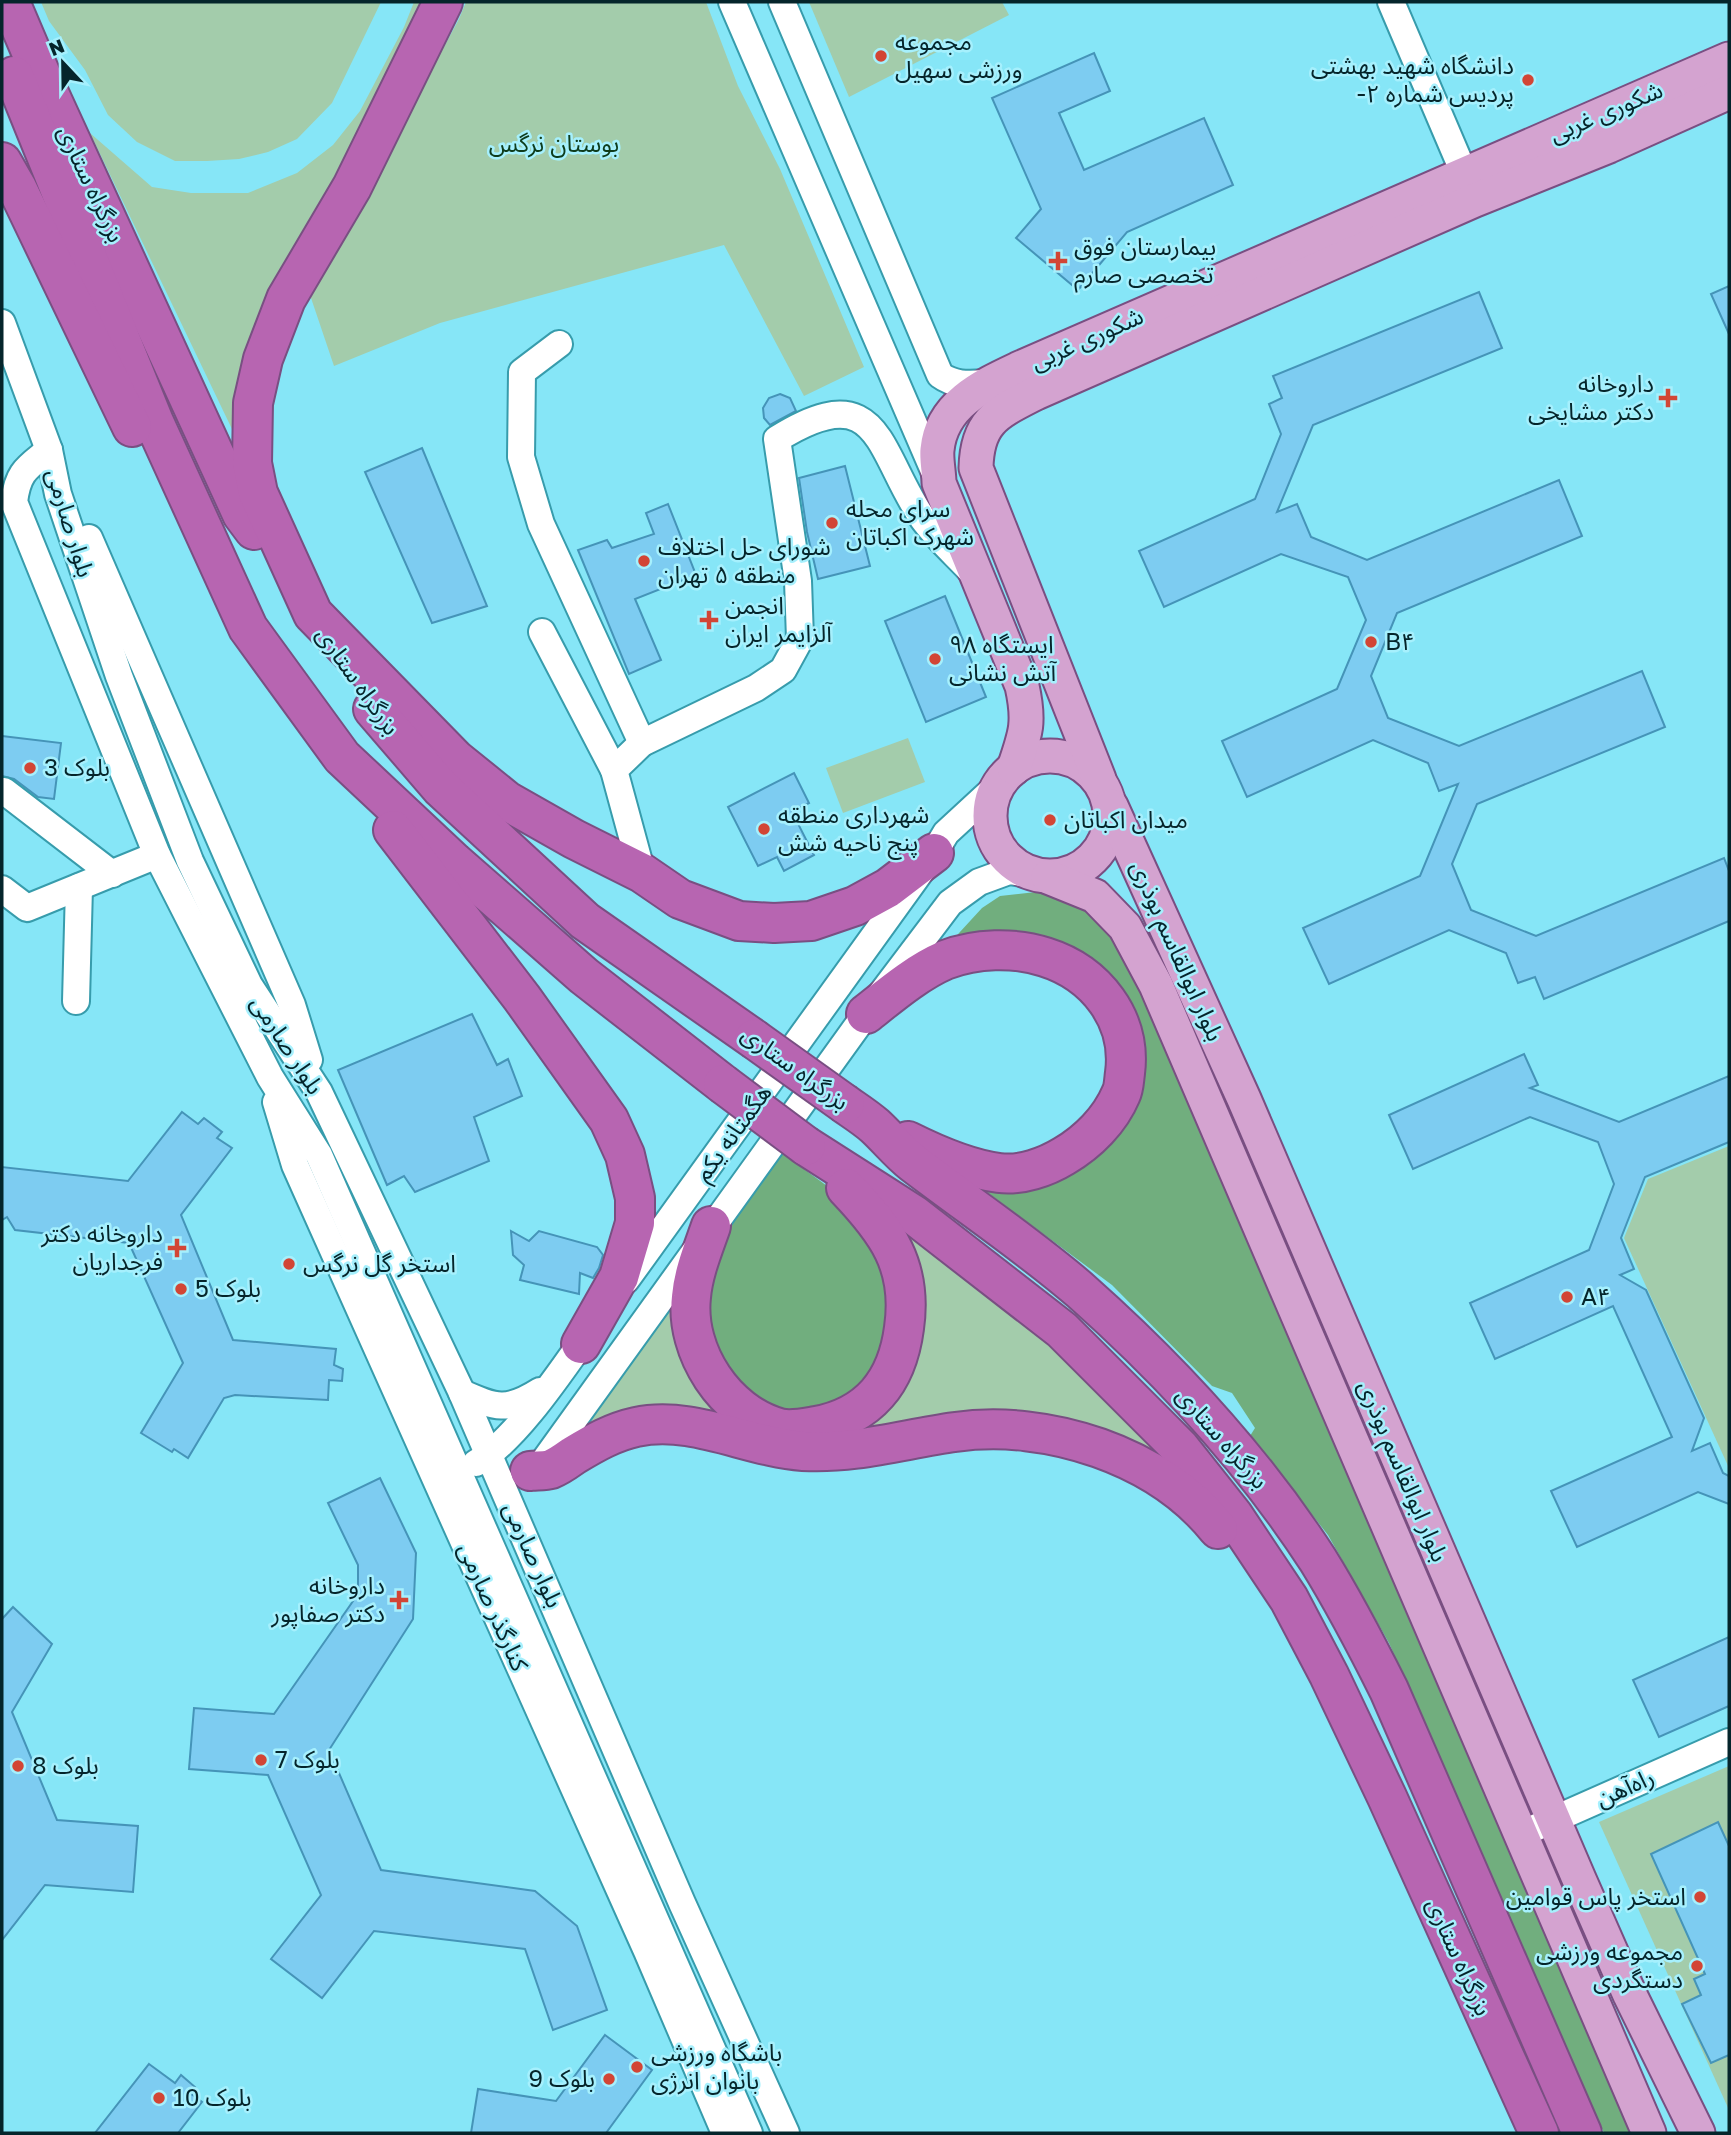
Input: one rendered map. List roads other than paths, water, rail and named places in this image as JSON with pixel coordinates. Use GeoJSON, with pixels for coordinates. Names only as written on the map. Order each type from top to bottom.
{"type":"FeatureCollection","features":[{"type":"Feature","properties":{"kind":"highway","name":"بزرگراه ستاری"},"geometry":{"type":"LineString","coordinates":[[10,2],[21,96],[242,514],[313,614],[376,714],[460,807],[585,921],[859,1114],[910,1161],[1079,1290],[1141,1347],[1215,1426],[1273,1498],[1318,1560],[1360,1631],[1389,1690],[1582,2133]]}},
{"type":"Feature","properties":{"kind":"highway"},"geometry":{"type":"LineString","coordinates":[[443,2],[352,187],[286,299],[264,359],[253,403],[252,463],[258,494],[313,614],[455,759],[507,801],[642,873],[680,899],[739,921],[774,923],[811,920],[855,906],[888,888],[934,853]]}},
{"type":"Feature","properties":{"kind":"highway","name":"بزرگراه ستاری"},"geometry":{"type":"LineString","coordinates":[[2,47],[154,422],[248,628],[342,757],[454,862],[584,976],[806,1146],[914,1215],[1062,1329],[1180,1448],[1233,1515],[1289,1599],[1329,1675],[1388,1797],[1539,2133]]}},
{"type":"Feature","properties":{"kind":"highway"},"geometry":{"type":"LineString","coordinates":[[2,162],[153,471],[210,576],[248,628]]}},
{"type":"Feature","properties":{"kind":"highway"},"geometry":{"type":"LineString","coordinates":[[342,757],[403,844],[522,998],[609,1120],[625,1155],[635,1198],[635,1223],[619,1277],[581,1344]]}},
{"type":"Feature","properties":{"kind":"highway"},"geometry":{"type":"LineString","coordinates":[[859,1114],[918,1146],[970,1166],[1001,1174],[1045,1167],[1079,1147],[1105,1122],[1122,1093],[1127,1058],[1122,1029],[1106,998],[1085,976],[1061,962],[1028,952],[1000,950],[944,961],[903,986],[866,1014]]}},
{"type":"Feature","properties":{"kind":"highway"},"geometry":{"type":"LineString","coordinates":[[711,1226],[694,1279],[691,1299],[692,1326],[697,1349],[710,1374],[724,1392],[742,1409],[781,1429],[804,1429],[831,1423],[856,1414],[872,1402],[896,1362],[903,1339],[906,1301],[901,1265],[878,1222],[806,1146]]}},
{"type":"Feature","properties":{"kind":"highway"},"geometry":{"type":"LineString","coordinates":[[519,1478],[551,1469],[602,1438],[636,1427],[664,1424],[704,1429],[778,1448],[803,1451],[873,1448],[955,1432],[998,1428],[1032,1430],[1066,1437],[1132,1463],[1193,1501],[1232,1546],[1267,1598],[1329,1675]]}},
{"type":"Feature","properties":{"kind":"main road","name":"شکوری غربی"},"geometry":{"type":"LineString","coordinates":[[1105,793],[976,468],[976,449],[984,428],[1000,412],[1035,393],[1729,59]]}},
{"type":"Feature","properties":{"kind":"main road","name":"شکوری غربی"},"geometry":{"type":"LineString","coordinates":[[1006,776],[1027,733],[1027,710],[1021,686],[939,483],[937,450],[944,421],[962,400],[988,383],[1469,186],[1620,141],[1729,92]]}},
{"type":"Feature","properties":{"kind":"main road"},"geometry":{"type":"LineString","coordinates":[[1059,756],[1082,764],[1105,793],[1110,833],[1097,857],[1075,872],[1038,876],[1010,863],[997,846],[990,826],[990,804],[1006,776],[1035,757],[1059,756]]}},
{"type":"Feature","properties":{"kind":"main road","name":"بلوار ابوالقاسم بوذری"},"geometry":{"type":"LineString","coordinates":[[1105,793],[1235,1080],[1630,1994],[1698,2133]]}},
{"type":"Feature","properties":{"kind":"main road","name":"بلوار ابوالقاسم بوذری"},"geometry":{"type":"LineString","coordinates":[[1038,876],[1095,897],[1125,928],[1156,985],[1649,2133]]}},
{"type":"Feature","properties":{"kind":"main road"},"geometry":{"type":"LineString","coordinates":[[1203,1093],[1235,1080]]}},
{"type":"Feature","properties":{"kind":"street"},"geometry":{"type":"LineString","coordinates":[[732,2],[939,483]]}},
{"type":"Feature","properties":{"kind":"street"},"geometry":{"type":"LineString","coordinates":[[782,2],[940,375],[949,382],[988,383]]}},
{"type":"Feature","properties":{"kind":"street"},"geometry":{"type":"LineString","coordinates":[[1391,2],[1469,186]]}},
{"type":"Feature","properties":{"kind":"street"},"geometry":{"type":"LineString","coordinates":[[2,323],[49,450]]}},
{"type":"Feature","properties":{"kind":"street"},"geometry":{"type":"LineString","coordinates":[[559,344],[522,372],[521,457],[541,524],[642,743]]}},
{"type":"Feature","properties":{"kind":"street"},"geometry":{"type":"LineString","coordinates":[[614,769],[642,743],[756,688],[783,670],[800,639],[798,580],[777,439],[801,424],[836,413],[868,423],[888,451],[924,519],[975,575]]}},
{"type":"Feature","properties":{"kind":"street","name":"بلوار صارمی"},"geometry":{"type":"LineString","coordinates":[[749,2133],[679,1972],[657,1947],[656,1917],[319,1155],[270,1077],[157,855],[14,502],[16,483],[25,470],[49,450],[58,494],[119,676],[190,861],[248,985],[319,1092],[462,1392],[489,1455],[519,1478],[523,1532],[682,1903],[786,2133]]}},
{"type":"Feature","properties":{"kind":"street"},"geometry":{"type":"LineString","coordinates":[[58,494],[91,541],[292,1005],[319,1092]]}},
{"type":"Feature","properties":{"kind":"street"},"geometry":{"type":"LineString","coordinates":[[542,632],[614,769],[642,873]]}},
{"type":"Feature","properties":{"kind":"street","name":"هگمتانه یکم"},"geometry":{"type":"LineString","coordinates":[[459,1473],[489,1455],[532,1409],[946,833],[1006,776]]}},
{"type":"Feature","properties":{"kind":"street"},"geometry":{"type":"LineString","coordinates":[[4,791],[112,874]]}},
{"type":"Feature","properties":{"kind":"street"},"geometry":{"type":"LineString","coordinates":[[2,889],[27,908],[157,855]]}},
{"type":"Feature","properties":{"kind":"street","name":"هگمتانه یکم"},"geometry":{"type":"LineString","coordinates":[[474,1506],[544,1461],[711,1226],[950,903],[979,882],[1009,872],[1038,876]]}},
{"type":"Feature","properties":{"kind":"street"},"geometry":{"type":"LineString","coordinates":[[76,1001],[79,887]]}},
{"type":"Feature","properties":{"kind":"street","name":"کنارگذر صارمی"},"geometry":{"type":"LineString","coordinates":[[270,1077],[280,1120],[295,1165],[408,1417],[657,1947],[725,2133]]}},
{"type":"Feature","properties":{"kind":"street"},"geometry":{"type":"LineString","coordinates":[[462,1392],[491,1406],[510,1406],[550,1385]]}},
{"type":"Feature","properties":{"kind":"street","name":"راه‌آهن"},"geometry":{"type":"LineString","coordinates":[[1521,1834],[1729,1742]]}},
{"type":"Feature","properties":{"kind":"street"},"geometry":{"type":"LineString","coordinates":[[656,1917],[682,1903]]}},
{"type":"Feature","properties":{"kind":"street"},"geometry":{"type":"LineString","coordinates":[[657,1947],[695,1931]]}},
{"type":"Feature","properties":{"kind":"street"},"geometry":{"type":"LineString","coordinates":[[679,1972],[708,1959]]}},
{"type":"Feature","properties":{"kind":"place","name":"مجموعه ورزشی سهیل"},"geometry":{"type":"Point","coordinates":[881,56]}},
{"type":"Feature","properties":{"kind":"place","name":"دانشگاه شهید بهشتی -پردیس شماره ۲"},"geometry":{"type":"Point","coordinates":[1528,80]}},
{"type":"Feature","properties":{"kind":"place","name":"بیمارستان فوق تخصصی صارم"},"geometry":{"type":"Point","coordinates":[1058,261]}},
{"type":"Feature","properties":{"kind":"place","name":"داروخانه دکتر مشایخی"},"geometry":{"type":"Point","coordinates":[1668,398]}},
{"type":"Feature","properties":{"kind":"place","name":"سرای محله شهرک اکباتان"},"geometry":{"type":"Point","coordinates":[832,523]}},
{"type":"Feature","properties":{"kind":"place","name":"شورای حل اختلاف منطقه ۵ تهران"},"geometry":{"type":"Point","coordinates":[644,561]}},
{"type":"Feature","properties":{"kind":"place","name":"انجمن آلزایمر ایران"},"geometry":{"type":"Point","coordinates":[709,620]}},
{"type":"Feature","properties":{"kind":"place","name":"B۴"},"geometry":{"type":"Point","coordinates":[1371,642]}},
{"type":"Feature","properties":{"kind":"place","name":"ایستگاه ۹۸ آتش نشانی"},"geometry":{"type":"Point","coordinates":[935,659]}},
{"type":"Feature","properties":{"kind":"place","name":"بلوک 3"},"geometry":{"type":"Point","coordinates":[30,768]}},
{"type":"Feature","properties":{"kind":"place","name":"میدان اکباتان"},"geometry":{"type":"Point","coordinates":[1050,820]}},
{"type":"Feature","properties":{"kind":"place","name":"شهرداری منطقه پنج ناحیه شش"},"geometry":{"type":"Point","coordinates":[764,829]}},
{"type":"Feature","properties":{"kind":"place","name":"داروخانه دکتر فرجداریان"},"geometry":{"type":"Point","coordinates":[177,1248]}},
{"type":"Feature","properties":{"kind":"place","name":"استخر گل نرگس"},"geometry":{"type":"Point","coordinates":[289,1264]}},
{"type":"Feature","properties":{"kind":"place","name":"بلوک 5"},"geometry":{"type":"Point","coordinates":[181,1289]}},
{"type":"Feature","properties":{"kind":"place","name":"A۴"},"geometry":{"type":"Point","coordinates":[1567,1297]}},
{"type":"Feature","properties":{"kind":"place","name":"داروخانه دکتر صفاپور"},"geometry":{"type":"Point","coordinates":[399,1600]}},
{"type":"Feature","properties":{"kind":"place","name":"بلوک 7"},"geometry":{"type":"Point","coordinates":[261,1760]}},
{"type":"Feature","properties":{"kind":"place","name":"بلوک 8"},"geometry":{"type":"Point","coordinates":[18,1766]}},
{"type":"Feature","properties":{"kind":"place","name":"استخر پاس قوامین"},"geometry":{"type":"Point","coordinates":[1700,1897]}},
{"type":"Feature","properties":{"kind":"place","name":"مجموعه ورزشی دستگردی"},"geometry":{"type":"Point","coordinates":[1697,1966]}},
{"type":"Feature","properties":{"kind":"place","name":"باشگاه ورزشی بانوان انرژی"},"geometry":{"type":"Point","coordinates":[637,2067]}},
{"type":"Feature","properties":{"kind":"place","name":"بلوک 9"},"geometry":{"type":"Point","coordinates":[609,2079]}},
{"type":"Feature","properties":{"kind":"place","name":"بلوک 10"},"geometry":{"type":"Point","coordinates":[159,2098]}},
{"type":"Feature","properties":{"kind":"park label","name":"بوستان نرگس"},"geometry":{"type":"Point","coordinates":[554,144]}}]}
